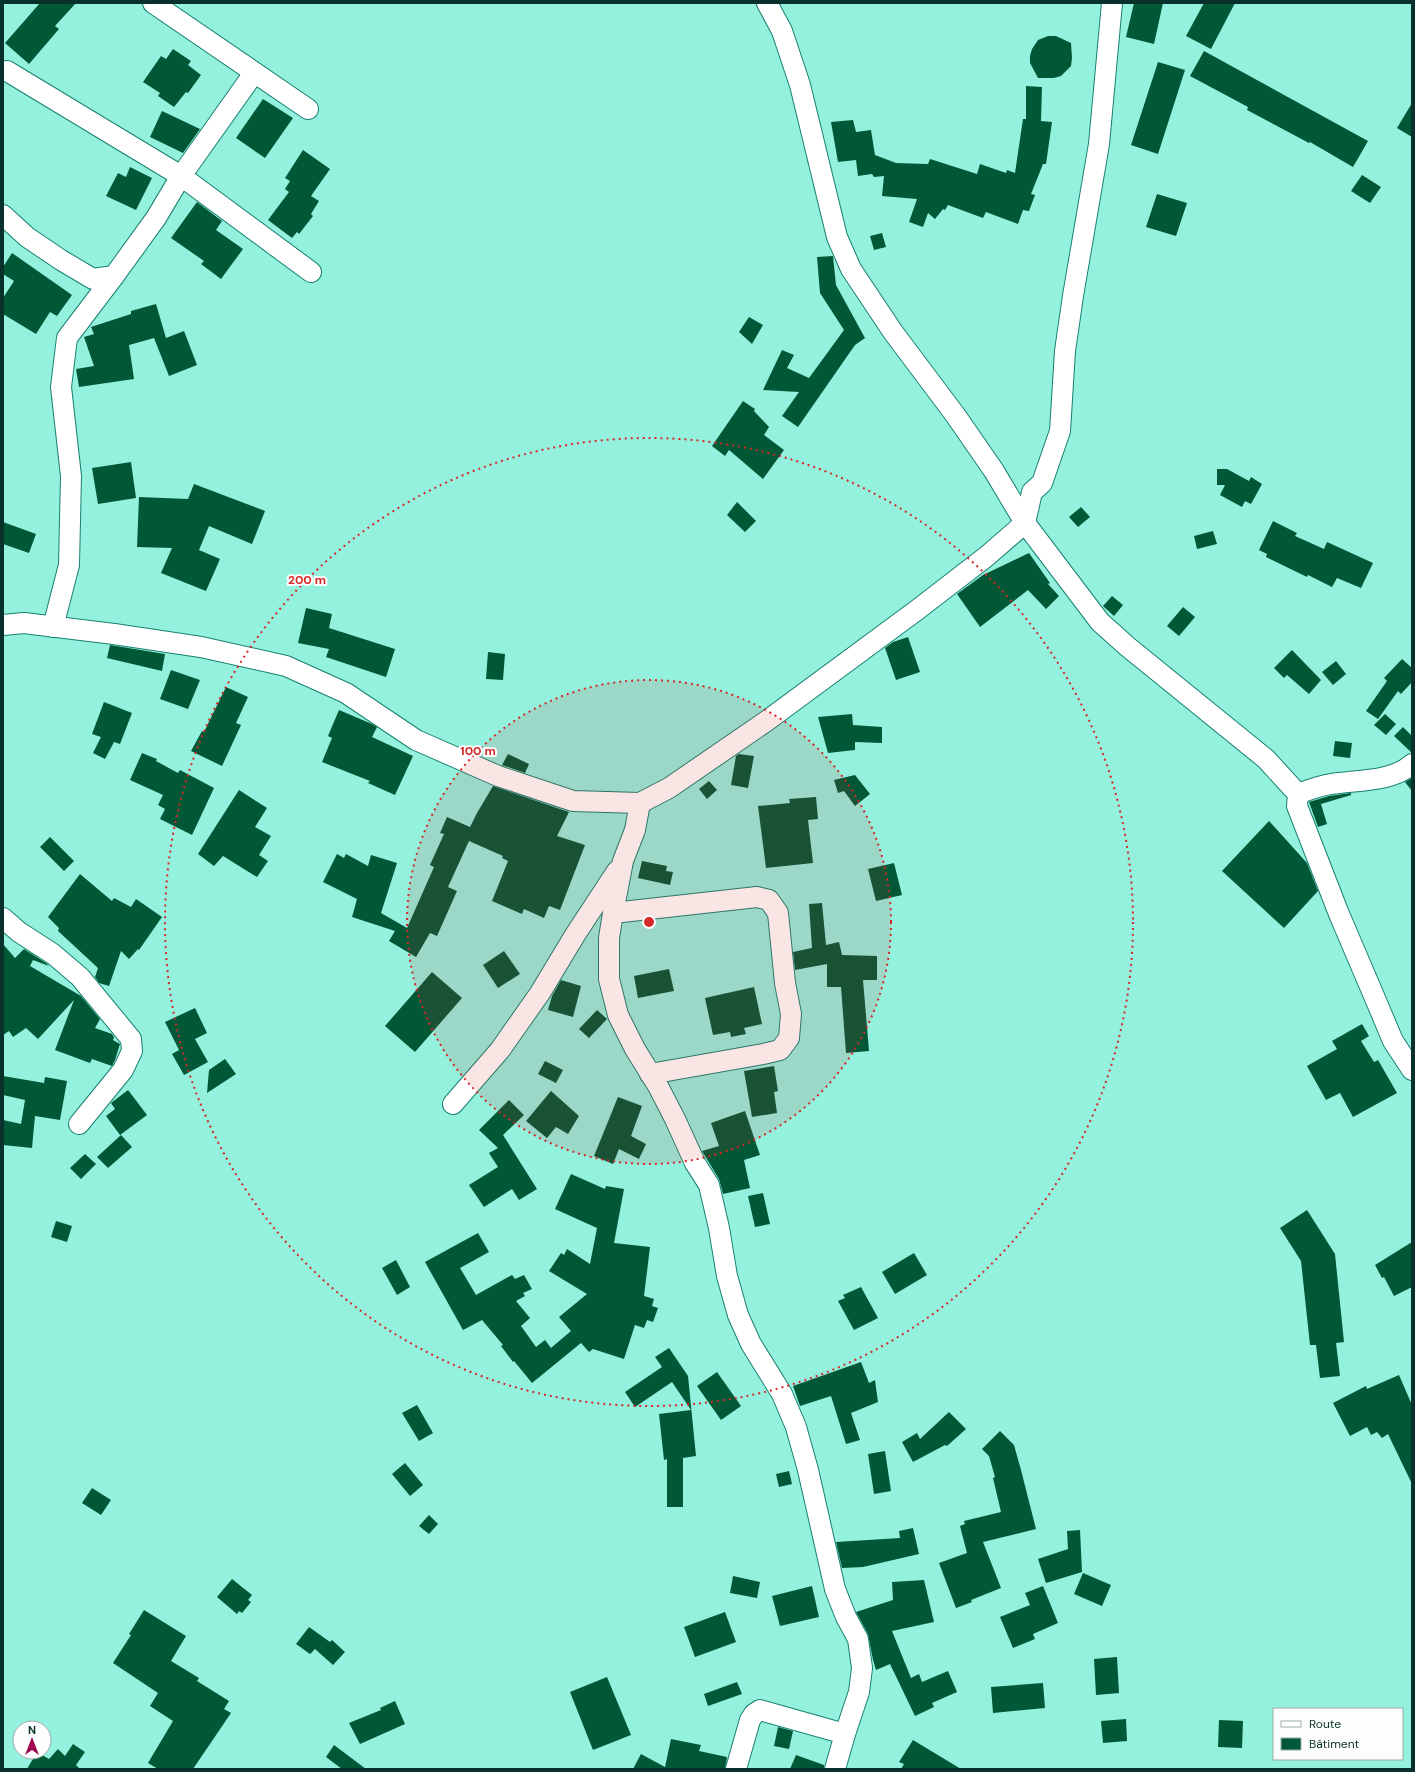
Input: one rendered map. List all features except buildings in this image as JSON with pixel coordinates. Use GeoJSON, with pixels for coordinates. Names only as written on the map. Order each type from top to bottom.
{"type":"FeatureCollection","features":[{"type":"Feature","properties":{"kind":"street"},"geometry":{"type":"LineString","coordinates":[[153,3],[308,109]]}},
{"type":"Feature","properties":{"kind":"street"},"geometry":{"type":"LineString","coordinates":[[767,3],[782,31],[800,85],[837,237],[851,269],[893,332],[956,416],[994,471],[1025,523],[1100,622],[1128,647],[1266,759],[1298,794],[1297,806],[1339,914],[1393,1041],[1412,1070]]}},
{"type":"Feature","properties":{"kind":"street"},"geometry":{"type":"LineString","coordinates":[[3,625],[24,623],[114,634],[201,647],[286,666],[346,693],[416,740],[498,776],[573,802],[640,802],[668,788],[768,720],[917,610],[987,556],[1025,523],[1032,492],[1042,483],[1060,431],[1065,351],[1099,144],[1112,3]]}},
{"type":"Feature","properties":{"kind":"street"},"geometry":{"type":"LineString","coordinates":[[4,70],[181,176],[311,272]]}},
{"type":"Feature","properties":{"kind":"street"},"geometry":{"type":"LineString","coordinates":[[53,627],[69,566],[71,476],[61,387],[67,338],[156,218],[181,176],[254,73]]}},
{"type":"Feature","properties":{"kind":"street"},"geometry":{"type":"LineString","coordinates":[[6,220],[32,241],[94,279],[114,276]]}},
{"type":"Feature","properties":{"kind":"street"},"geometry":{"type":"LineString","coordinates":[[1298,794],[1329,784],[1376,779],[1406,770],[1412,764]]}},
{"type":"Feature","properties":{"kind":"street"},"geometry":{"type":"LineString","coordinates":[[640,802],[635,830],[623,861],[613,913],[609,938],[609,979],[618,1015],[635,1049],[675,1119],[695,1163],[709,1185],[719,1228],[727,1276],[738,1315],[751,1344],[782,1394],[796,1426],[808,1470],[835,1589],[846,1617],[858,1639],[862,1668],[859,1692],[844,1734],[835,1769]]}},
{"type":"Feature","properties":{"kind":"street"},"geometry":{"type":"LineString","coordinates":[[453,1104],[500,1050],[540,993],[575,935],[623,861]]}},
{"type":"Feature","properties":{"kind":"street"},"geometry":{"type":"LineString","coordinates":[[613,913],[758,897],[769,900],[778,913],[785,983],[791,1014],[789,1038],[780,1050],[650,1074]]}},
{"type":"Feature","properties":{"kind":"street"},"geometry":{"type":"LineString","coordinates":[[3,918],[19,932],[53,954],[80,977],[131,1039],[132,1051],[123,1070],[80,1124]]}},
{"type":"Feature","properties":{"kind":"street"},"geometry":{"type":"LineString","coordinates":[[736,1769],[750,1720],[754,1714],[760,1710],[844,1734]]}}]}
